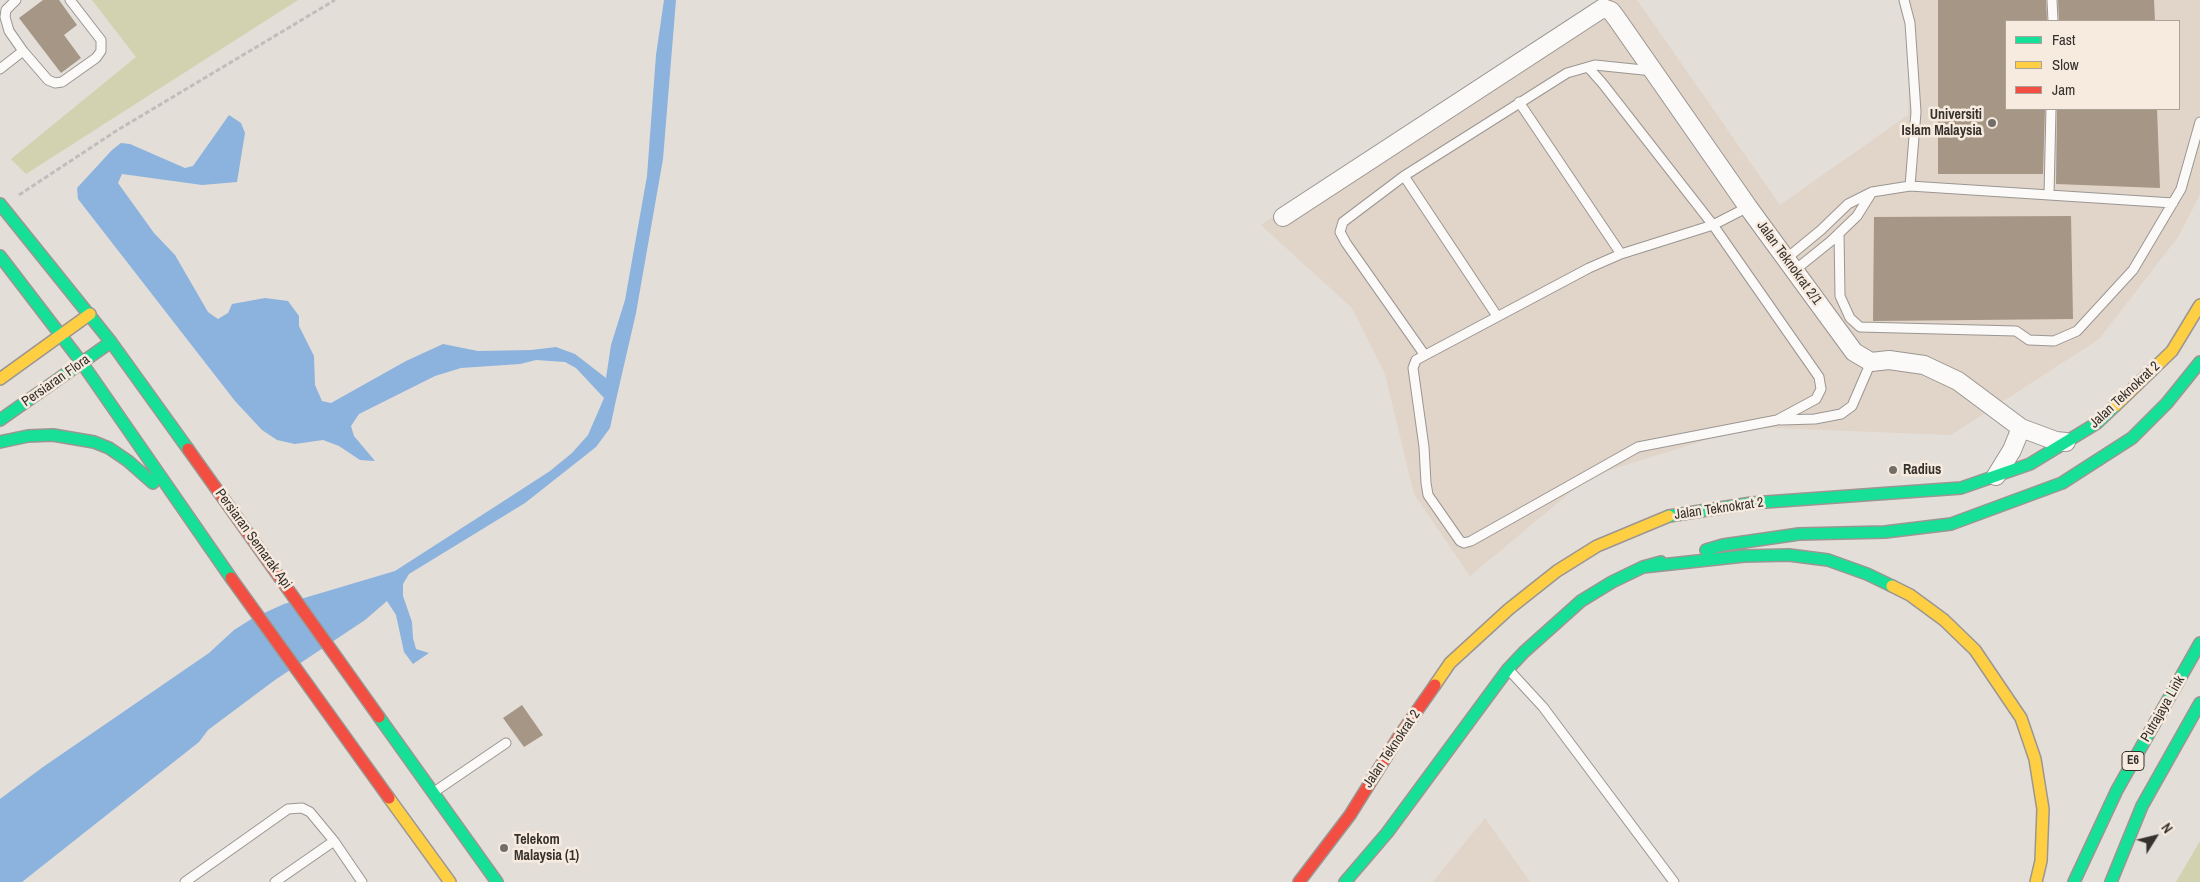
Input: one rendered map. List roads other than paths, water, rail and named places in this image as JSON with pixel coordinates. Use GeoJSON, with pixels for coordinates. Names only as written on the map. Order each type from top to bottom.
{"type":"FeatureCollection","features":[{"type":"Feature","properties":{"kind":"main road","name":"Persiaran Semarak Api"},"geometry":{"type":"LineString","coordinates":[[1,205],[111,342],[497,882]]}},
{"type":"Feature","properties":{"kind":"main road"},"geometry":{"type":"LineString","coordinates":[[0,256],[82,364],[201,537],[450,882]]}},
{"type":"Feature","properties":{"kind":"main road","name":"Jalan Teknokrat 2"},"geometry":{"type":"LineString","coordinates":[[1299,882],[1350,815],[1398,738],[1450,663],[1509,609],[1557,571],[1597,546],[1675,513],[1752,503],[1961,488],[2030,464],[2097,423],[2172,351],[2200,305]]}},
{"type":"Feature","properties":{"kind":"main road"},"geometry":{"type":"LineString","coordinates":[[0,379],[90,314]]}},
{"type":"Feature","properties":{"kind":"main road","name":"Persiaran Flora"},"geometry":{"type":"LineString","coordinates":[[0,420],[111,342]]}},
{"type":"Feature","properties":{"kind":"main road"},"geometry":{"type":"LineString","coordinates":[[1345,882],[1387,834],[1508,669],[1554,623],[1582,600],[1612,582],[1643,567],[1724,545],[1799,534],[1885,532],[1950,524],[2062,483],[2132,438],[2167,403],[2200,362]]}},
{"type":"Feature","properties":{"kind":"main road"},"geometry":{"type":"LineString","coordinates":[[0,442],[28,436],[53,435],[94,442],[108,448],[145,474],[201,537]]}},
{"type":"Feature","properties":{"kind":"main road"},"geometry":{"type":"LineString","coordinates":[[1643,567],[1754,556],[1789,555],[1828,560],[1867,574],[1910,595],[1944,620],[1980,658],[1998,681],[2024,726],[2035,759],[2043,810],[2041,861],[2036,882]]}},
{"type":"Feature","properties":{"kind":"main road","name":"Putrajaya Link"},"geometry":{"type":"LineString","coordinates":[[2074,882],[2117,790],[2200,643]]}},
{"type":"Feature","properties":{"kind":"main road","name":"E6"},"geometry":{"type":"LineString","coordinates":[[2111,882],[2142,806],[2200,703]]}},
{"type":"Feature","properties":{"kind":"street","name":"Jalan Teknokrat 2/1"},"geometry":{"type":"LineString","coordinates":[[1282,217],[1603,8],[1611,11],[1617,18],[1748,207],[1854,352],[1871,362]]}},
{"type":"Feature","properties":{"kind":"street"},"geometry":{"type":"LineString","coordinates":[[1871,362],[1889,360],[1924,365],[1958,381],[2021,428],[2056,441],[2066,442]]}},
{"type":"Feature","properties":{"kind":"street"},"geometry":{"type":"LineString","coordinates":[[1996,476],[2012,450],[2021,428]]}},
{"type":"Feature","properties":{"kind":"lane"},"geometry":{"type":"LineString","coordinates":[[16,0],[6,10],[5,17],[9,30],[41,74],[55,83],[68,79],[96,58],[101,51],[101,40],[70,0]]}},
{"type":"Feature","properties":{"kind":"lane"},"geometry":{"type":"LineString","coordinates":[[1904,0],[1910,23],[1916,112],[1910,186]]}},
{"type":"Feature","properties":{"kind":"lane"},"geometry":{"type":"LineString","coordinates":[[2052,0],[2053,20]]}},
{"type":"Feature","properties":{"kind":"lane"},"geometry":{"type":"LineString","coordinates":[[0,69],[23,51]]}},
{"type":"Feature","properties":{"kind":"lane"},"geometry":{"type":"LineString","coordinates":[[1424,354],[1340,232],[1343,222],[1404,176],[1567,73],[1588,67],[1611,65],[1653,71]]}},
{"type":"Feature","properties":{"kind":"lane"},"geometry":{"type":"LineString","coordinates":[[1588,67],[1713,225],[1821,382],[1821,389],[1816,399],[1777,420]]}},
{"type":"Feature","properties":{"kind":"lane"},"geometry":{"type":"LineString","coordinates":[[1519,102],[1622,254]]}},
{"type":"Feature","properties":{"kind":"lane"},"geometry":{"type":"LineString","coordinates":[[2049,195],[2051,110]]}},
{"type":"Feature","properties":{"kind":"lane"},"geometry":{"type":"LineString","coordinates":[[1839,233],[1840,296],[1850,318],[1860,327],[2016,330],[2029,340],[2054,341],[2077,331],[2134,270],[2180,189],[2200,122]]}},
{"type":"Feature","properties":{"kind":"lane"},"geometry":{"type":"LineString","coordinates":[[1404,176],[1497,316]]}},
{"type":"Feature","properties":{"kind":"lane"},"geometry":{"type":"LineString","coordinates":[[1791,264],[1848,204],[1872,192],[1910,186],[2173,203]]}},
{"type":"Feature","properties":{"kind":"lane"},"geometry":{"type":"LineString","coordinates":[[1791,264],[1839,233],[1857,216],[1872,192]]}},
{"type":"Feature","properties":{"kind":"lane"},"geometry":{"type":"LineString","coordinates":[[1748,207],[1713,225],[1622,254],[1497,316],[1416,360],[1414,368],[1428,495],[1460,541],[1464,543],[1471,541],[1638,448],[1777,420],[1815,419],[1841,414],[1852,406],[1871,362]]}},
{"type":"Feature","properties":{"kind":"lane"},"geometry":{"type":"LineString","coordinates":[[1508,669],[1543,707],[1674,882]]}},
{"type":"Feature","properties":{"kind":"lane"},"geometry":{"type":"LineString","coordinates":[[434,792],[506,743]]}},
{"type":"Feature","properties":{"kind":"lane"},"geometry":{"type":"LineString","coordinates":[[185,882],[288,809],[302,808],[310,812],[334,841],[362,882]]}},
{"type":"Feature","properties":{"kind":"lane"},"geometry":{"type":"LineString","coordinates":[[274,882],[334,841]]}},
{"type":"Feature","properties":{"kind":"water"},"geometry":{"type":"Polygon","coordinates":[[[664,0],[676,0],[663,159],[636,313],[610,428],[596,447],[525,503],[409,574],[403,584],[403,596],[412,622],[413,638],[416,649],[429,653],[413,664],[404,652],[396,615],[387,601],[365,620],[275,680],[208,730],[199,742],[22,882],[0,882],[0,799],[43,767],[209,653],[234,630],[253,618],[284,604],[395,571],[550,471],[572,453],[588,435],[604,398],[576,368],[565,362],[536,360],[520,364],[461,368],[435,376],[359,414],[351,426],[354,436],[375,461],[360,460],[339,446],[323,440],[295,444],[277,440],[262,430],[235,401],[78,199],[77,188],[112,150],[121,143],[130,144],[185,168],[193,166],[229,115],[241,123],[245,133],[237,182],[202,185],[122,174],[118,183],[154,233],[175,255],[208,312],[218,319],[228,313],[232,304],[265,298],[288,301],[299,316],[299,326],[314,356],[315,385],[322,401],[331,403],[406,361],[443,344],[478,351],[531,350],[556,347],[575,354],[606,378],[611,345],[625,300],[647,176],[656,55],[664,0]]]}},
{"type":"Feature","properties":{"kind":"place","name":"Universiti Islam Malaysia"},"geometry":{"type":"Point","coordinates":[1992,123]}},
{"type":"Feature","properties":{"kind":"place","name":"Radius"},"geometry":{"type":"Point","coordinates":[1893,470]}},
{"type":"Feature","properties":{"kind":"place","name":"Telekom Malaysia (1)"},"geometry":{"type":"Point","coordinates":[504,848]}}]}
